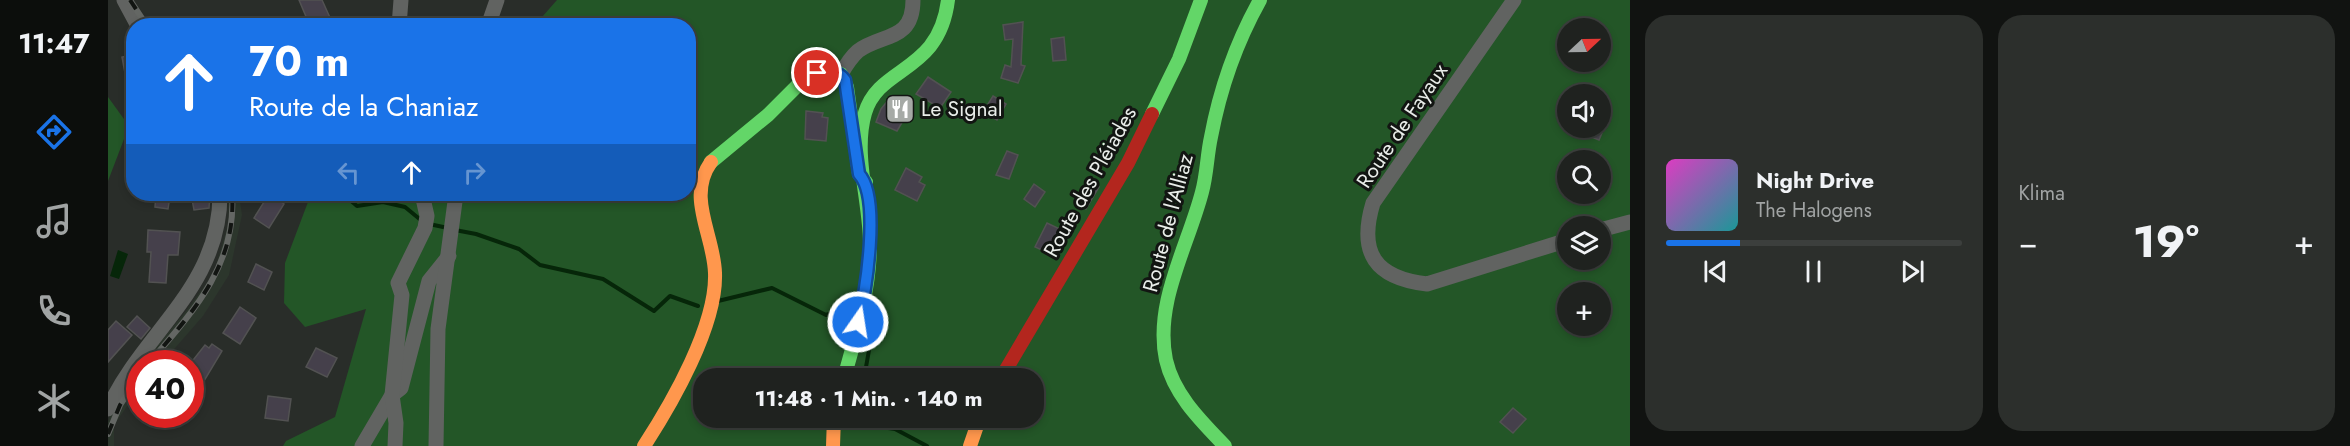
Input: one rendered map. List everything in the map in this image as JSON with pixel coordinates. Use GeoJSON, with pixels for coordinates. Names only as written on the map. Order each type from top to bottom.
{"type":"FeatureCollection","features":[{"type":"Feature","properties":{"kind":"street"},"geometry":{"type":"LineString","coordinates":[[124,0],[134,18]]}},
{"type":"Feature","properties":{"kind":"street"},"geometry":{"type":"LineString","coordinates":[[400,18],[401,0]]}},
{"type":"Feature","properties":{"kind":"street"},"geometry":{"type":"LineString","coordinates":[[491,18],[497,0]]}},
{"type":"Feature","properties":{"kind":"street"},"geometry":{"type":"LineString","coordinates":[[841,74],[848,60],[860,50],[897,36],[909,22],[913,0]]}},
{"type":"Feature","properties":{"kind":"street"},"geometry":{"type":"LineString","coordinates":[[846,368],[868,276],[870,243],[863,125],[869,103],[888,82],[928,51],[943,27],[948,0]]}},
{"type":"Feature","properties":{"kind":"street","name":"Route des Pléiades"},"geometry":{"type":"LineString","coordinates":[[1007,368],[1128,163],[1179,58],[1200,0]]}},
{"type":"Feature","properties":{"kind":"street","name":"Route de l'Alliaz"},"geometry":{"type":"LineString","coordinates":[[1225,446],[1176,386],[1165,358],[1165,321],[1180,256],[1202,195],[1211,140],[1232,58],[1244,26],[1260,0]]}},
{"type":"Feature","properties":{"kind":"street","name":"Route de Fayaux"},"geometry":{"type":"LineString","coordinates":[[1514,0],[1373,203],[1366,225],[1367,245],[1373,257],[1387,272],[1403,281],[1427,284],[1557,243]]}},
{"type":"Feature","properties":{"kind":"street"},"geometry":{"type":"LineString","coordinates":[[644,446],[676,394],[694,355],[711,303],[716,273],[700,202],[702,177],[710,163],[768,115],[805,78],[829,71],[841,74]]}},
{"type":"Feature","properties":{"kind":"street"},"geometry":{"type":"LineString","coordinates":[[841,74],[847,87],[859,174],[866,182]]}},
{"type":"Feature","properties":{"kind":"street"},"geometry":{"type":"LineString","coordinates":[[108,409],[118,387],[178,310],[200,272],[215,242],[219,201]]}},
{"type":"Feature","properties":{"kind":"street"},"geometry":{"type":"LineString","coordinates":[[395,446],[396,423],[392,395],[402,295],[399,283],[426,222],[423,201]]}},
{"type":"Feature","properties":{"kind":"street"},"geometry":{"type":"LineString","coordinates":[[436,446],[438,329],[455,201]]}},
{"type":"Feature","properties":{"kind":"street"},"geometry":{"type":"LineString","coordinates":[[1611,227],[1630,222]]}},
{"type":"Feature","properties":{"kind":"street"},"geometry":{"type":"LineString","coordinates":[[362,446],[392,395],[401,388],[429,281],[450,251]]}},
{"type":"Feature","properties":{"kind":"street"},"geometry":{"type":"LineString","coordinates":[[833,446],[834,428]]}},
{"type":"Feature","properties":{"kind":"street"},"geometry":{"type":"LineString","coordinates":[[970,446],[976,428]]}},
{"type":"Feature","properties":{"kind":"shaded area"},"geometry":{"type":"Polygon","coordinates":[[[557,0],[1630,0],[1630,446],[283,446],[286,441],[335,417],[366,309],[305,327],[284,303],[285,263],[308,201],[696,201],[696,18],[541,18],[557,0]]]}},
{"type":"Feature","properties":{"kind":"shaded area"},"geometry":{"type":"Polygon","coordinates":[[[108,97],[126,122],[126,134],[108,181],[108,97]]]}},
{"type":"Feature","properties":{"kind":"shaded area"},"geometry":{"type":"Polygon","coordinates":[[[228,201],[240,201],[242,215],[229,275],[203,316],[173,350],[154,350],[187,310],[214,273],[229,221],[228,201]]]}},
{"type":"Feature","properties":{"kind":"shaded area"},"geometry":{"type":"Polygon","coordinates":[[[118,250],[128,254],[119,279],[110,276],[118,250]]]}},
{"type":"Feature","properties":{"kind":"shaded area"},"geometry":{"type":"Polygon","coordinates":[[[126,388],[126,408],[114,425],[114,446],[108,446],[108,422],[126,388]]]}},
{"type":"Feature","properties":{"kind":"building"},"geometry":{"type":"Polygon","coordinates":[[[299,0],[322,0],[330,18],[307,18],[299,0]]]}},
{"type":"Feature","properties":{"kind":"building"},"geometry":{"type":"Polygon","coordinates":[[[1023,22],[1021,65],[1025,66],[1018,83],[1001,78],[1005,65],[1011,67],[1013,39],[1005,40],[1003,25],[1023,22]]]}},
{"type":"Feature","properties":{"kind":"building"},"geometry":{"type":"Polygon","coordinates":[[[1064,37],[1066,60],[1053,61],[1051,39],[1064,37]]]}},
{"type":"Feature","properties":{"kind":"building"},"geometry":{"type":"Polygon","coordinates":[[[126,56],[126,78],[122,57],[126,56]]]}},
{"type":"Feature","properties":{"kind":"building"},"geometry":{"type":"Polygon","coordinates":[[[928,77],[951,92],[940,108],[916,94],[928,77]]]}},
{"type":"Feature","properties":{"kind":"building"},"geometry":{"type":"Polygon","coordinates":[[[993,96],[1006,104],[997,120],[983,112],[993,96]]]}},
{"type":"Feature","properties":{"kind":"building"},"geometry":{"type":"Polygon","coordinates":[[[890,98],[910,109],[897,131],[876,122],[881,109],[890,98]]]}},
{"type":"Feature","properties":{"kind":"building"},"geometry":{"type":"Polygon","coordinates":[[[806,111],[823,113],[822,117],[828,118],[826,141],[805,139],[806,111]]]}},
{"type":"Feature","properties":{"kind":"building"},"geometry":{"type":"Polygon","coordinates":[[[1007,151],[1018,155],[1009,179],[996,175],[1007,151]]]}},
{"type":"Feature","properties":{"kind":"building"},"geometry":{"type":"Polygon","coordinates":[[[906,168],[922,177],[919,182],[925,185],[917,201],[895,190],[906,168]]]}},
{"type":"Feature","properties":{"kind":"building"},"geometry":{"type":"Polygon","coordinates":[[[1034,184],[1045,192],[1035,207],[1024,199],[1034,184]]]}},
{"type":"Feature","properties":{"kind":"building"},"geometry":{"type":"Polygon","coordinates":[[[1095,184],[1099,187],[1086,209],[1082,206],[1095,184]]]}},
{"type":"Feature","properties":{"kind":"building"},"geometry":{"type":"Polygon","coordinates":[[[155,201],[169,201],[168,209],[155,207],[155,201]]]}},
{"type":"Feature","properties":{"kind":"building"},"geometry":{"type":"Polygon","coordinates":[[[192,201],[210,201],[209,208],[194,210],[192,201]]]}},
{"type":"Feature","properties":{"kind":"building"},"geometry":{"type":"Polygon","coordinates":[[[265,201],[280,201],[284,204],[269,228],[254,218],[265,201]]]}},
{"type":"Feature","properties":{"kind":"building"},"geometry":{"type":"Polygon","coordinates":[[[1047,223],[1064,231],[1053,255],[1035,247],[1047,223]]]}},
{"type":"Feature","properties":{"kind":"building"},"geometry":{"type":"Polygon","coordinates":[[[148,230],[180,232],[178,255],[168,255],[166,283],[149,282],[151,252],[147,252],[148,230]]]}},
{"type":"Feature","properties":{"kind":"building"},"geometry":{"type":"Polygon","coordinates":[[[256,264],[272,272],[264,290],[248,282],[256,264]]]}},
{"type":"Feature","properties":{"kind":"building"},"geometry":{"type":"Polygon","coordinates":[[[240,307],[256,318],[240,344],[223,333],[240,307]]]}},
{"type":"Feature","properties":{"kind":"building"},"geometry":{"type":"Polygon","coordinates":[[[137,316],[150,328],[141,339],[127,327],[137,316]]]}},
{"type":"Feature","properties":{"kind":"building"},"geometry":{"type":"Polygon","coordinates":[[[116,321],[132,335],[108,362],[108,330],[116,321]]]}},
{"type":"Feature","properties":{"kind":"building"},"geometry":{"type":"Polygon","coordinates":[[[212,344],[222,351],[204,381],[204,350],[201,350],[205,345],[209,348],[212,344]]]}},
{"type":"Feature","properties":{"kind":"building"},"geometry":{"type":"Polygon","coordinates":[[[316,348],[337,358],[327,377],[306,367],[316,348]]]}},
{"type":"Feature","properties":{"kind":"building"},"geometry":{"type":"Polygon","coordinates":[[[268,396],[291,399],[288,421],[265,418],[268,396]]]}},
{"type":"Feature","properties":{"kind":"building"},"geometry":{"type":"Polygon","coordinates":[[[1513,408],[1526,419],[1513,433],[1500,422],[1513,408]]]}},
{"type":"Feature","properties":{"kind":"waterway"},"geometry":{"type":"LineString","coordinates":[[351,201],[357,206],[383,202],[405,207],[422,221]]}},
{"type":"Feature","properties":{"kind":"waterway"},"geometry":{"type":"LineString","coordinates":[[429,224],[448,228]]}},
{"type":"Feature","properties":{"kind":"waterway"},"geometry":{"type":"LineString","coordinates":[[455,230],[476,234],[519,249],[540,265],[603,279],[654,311],[670,296],[698,306]]}},
{"type":"Feature","properties":{"kind":"waterway"},"geometry":{"type":"LineString","coordinates":[[718,301],[772,288],[826,315],[849,307]]}},
{"type":"Feature","properties":{"kind":"waterway"},"geometry":{"type":"LineString","coordinates":[[866,368],[877,306],[872,298]]}},
{"type":"Feature","properties":{"kind":"waterway"},"geometry":{"type":"LineString","coordinates":[[888,428],[895,429],[927,446]]}},
{"type":"Feature","properties":{"kind":"railway"},"geometry":{"type":"LineString","coordinates":[[130,0],[142,18]]}},
{"type":"Feature","properties":{"kind":"railway"},"geometry":{"type":"LineString","coordinates":[[160,350],[195,306],[219,265],[232,220],[232,201]]}},
{"type":"Feature","properties":{"kind":"railway"},"geometry":{"type":"LineString","coordinates":[[108,434],[126,396]]}},
{"type":"Feature","properties":{"kind":"traffic: fast"},"geometry":{"type":"LineString","coordinates":[[847,368],[862,312],[868,278],[870,244],[861,161],[865,113],[872,97],[921,56],[933,42],[942,24],[948,0]]}},
{"type":"Feature","properties":{"kind":"traffic: fast"},"geometry":{"type":"LineString","coordinates":[[1152,114],[1179,59],[1201,0]]}},
{"type":"Feature","properties":{"kind":"traffic: fast"},"geometry":{"type":"LineString","coordinates":[[1225,446],[1189,407],[1175,385],[1166,360],[1165,317],[1174,275],[1202,192],[1211,137],[1224,84],[1243,33],[1260,0]]}},
{"type":"Feature","properties":{"kind":"traffic: fast"},"geometry":{"type":"LineString","coordinates":[[711,162],[768,115],[805,78],[829,71],[841,74],[847,87],[859,174],[866,182]]}},
{"type":"Feature","properties":{"kind":"traffic: slow"},"geometry":{"type":"LineString","coordinates":[[644,446],[691,363],[709,316],[714,294],[715,273],[714,259],[703,216],[701,189],[704,175],[711,162]]}},
{"type":"Feature","properties":{"kind":"traffic: slow"},"geometry":{"type":"LineString","coordinates":[[833,446],[834,428]]}},
{"type":"Feature","properties":{"kind":"traffic: slow"},"geometry":{"type":"LineString","coordinates":[[970,446],[976,428]]}},
{"type":"Feature","properties":{"kind":"traffic: jam"},"geometry":{"type":"LineString","coordinates":[[1007,368],[1128,163],[1152,114]]}},
{"type":"Feature","properties":{"kind":"place","name":"Le Signal"},"geometry":{"type":"Point","coordinates":[900,109]}},
{"type":"Feature","properties":{"kind":"route"},"geometry":{"type":"LineString","coordinates":[[817,73],[829,71],[841,74],[845,80],[859,174],[866,182],[870,243],[868,276],[858,322]]}}]}
